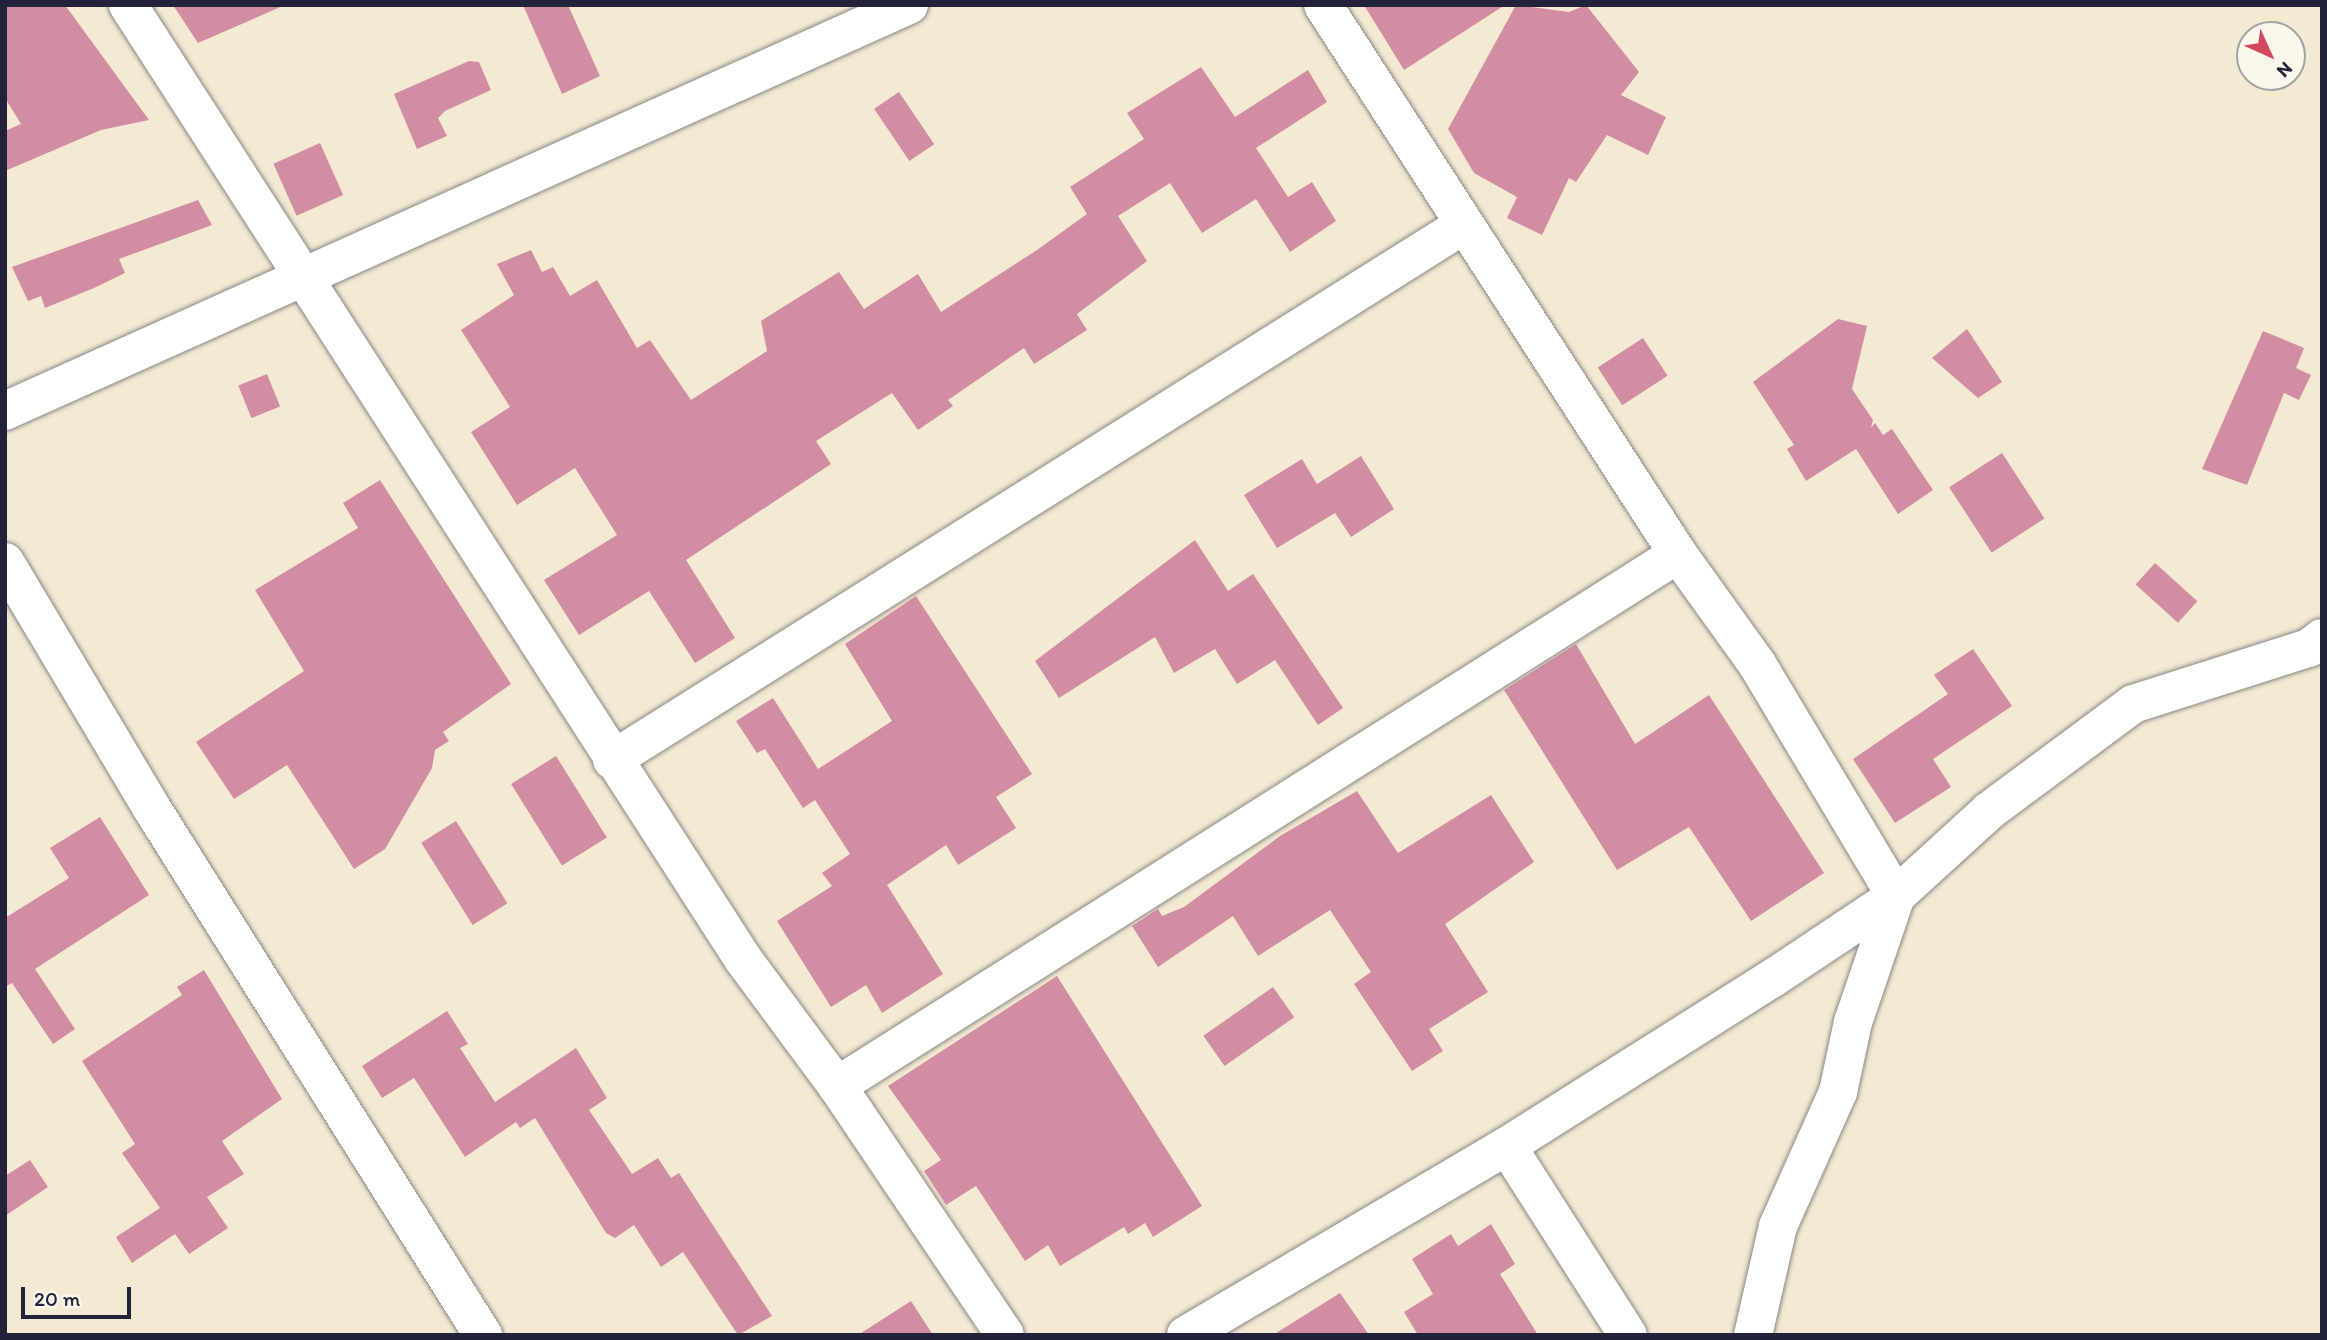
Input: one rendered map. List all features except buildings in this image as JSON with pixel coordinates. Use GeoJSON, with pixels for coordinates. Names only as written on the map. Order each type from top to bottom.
{"type":"FeatureCollection","features":[{"type":"Feature","properties":{"kind":"street"},"geometry":{"type":"LineString","coordinates":[[128,5],[307,277],[612,760],[743,959],[837,1086],[1005,1335]]}},
{"type":"Feature","properties":{"kind":"street"},"geometry":{"type":"LineString","coordinates":[[5,411],[909,5]]}},
{"type":"Feature","properties":{"kind":"street"},"geometry":{"type":"LineString","coordinates":[[1323,5],[1678,554],[1757,664],[1896,896],[1853,1022],[1838,1092],[1778,1226],[1752,1335]]}},
{"type":"Feature","properties":{"kind":"street"},"geometry":{"type":"LineString","coordinates":[[612,760],[1465,224]]}},
{"type":"Feature","properties":{"kind":"street"},"geometry":{"type":"LineString","coordinates":[[837,1086],[1678,554]]}},
{"type":"Feature","properties":{"kind":"street"},"geometry":{"type":"LineString","coordinates":[[5,562],[150,807],[483,1335]]}},
{"type":"Feature","properties":{"kind":"street"},"geometry":{"type":"LineString","coordinates":[[1186,1335],[1507,1146],[1896,896],[1989,811],[2133,704],[2309,648],[2322,638]]}},
{"type":"Feature","properties":{"kind":"street"},"geometry":{"type":"LineString","coordinates":[[1507,1146],[1628,1335]]}}]}
